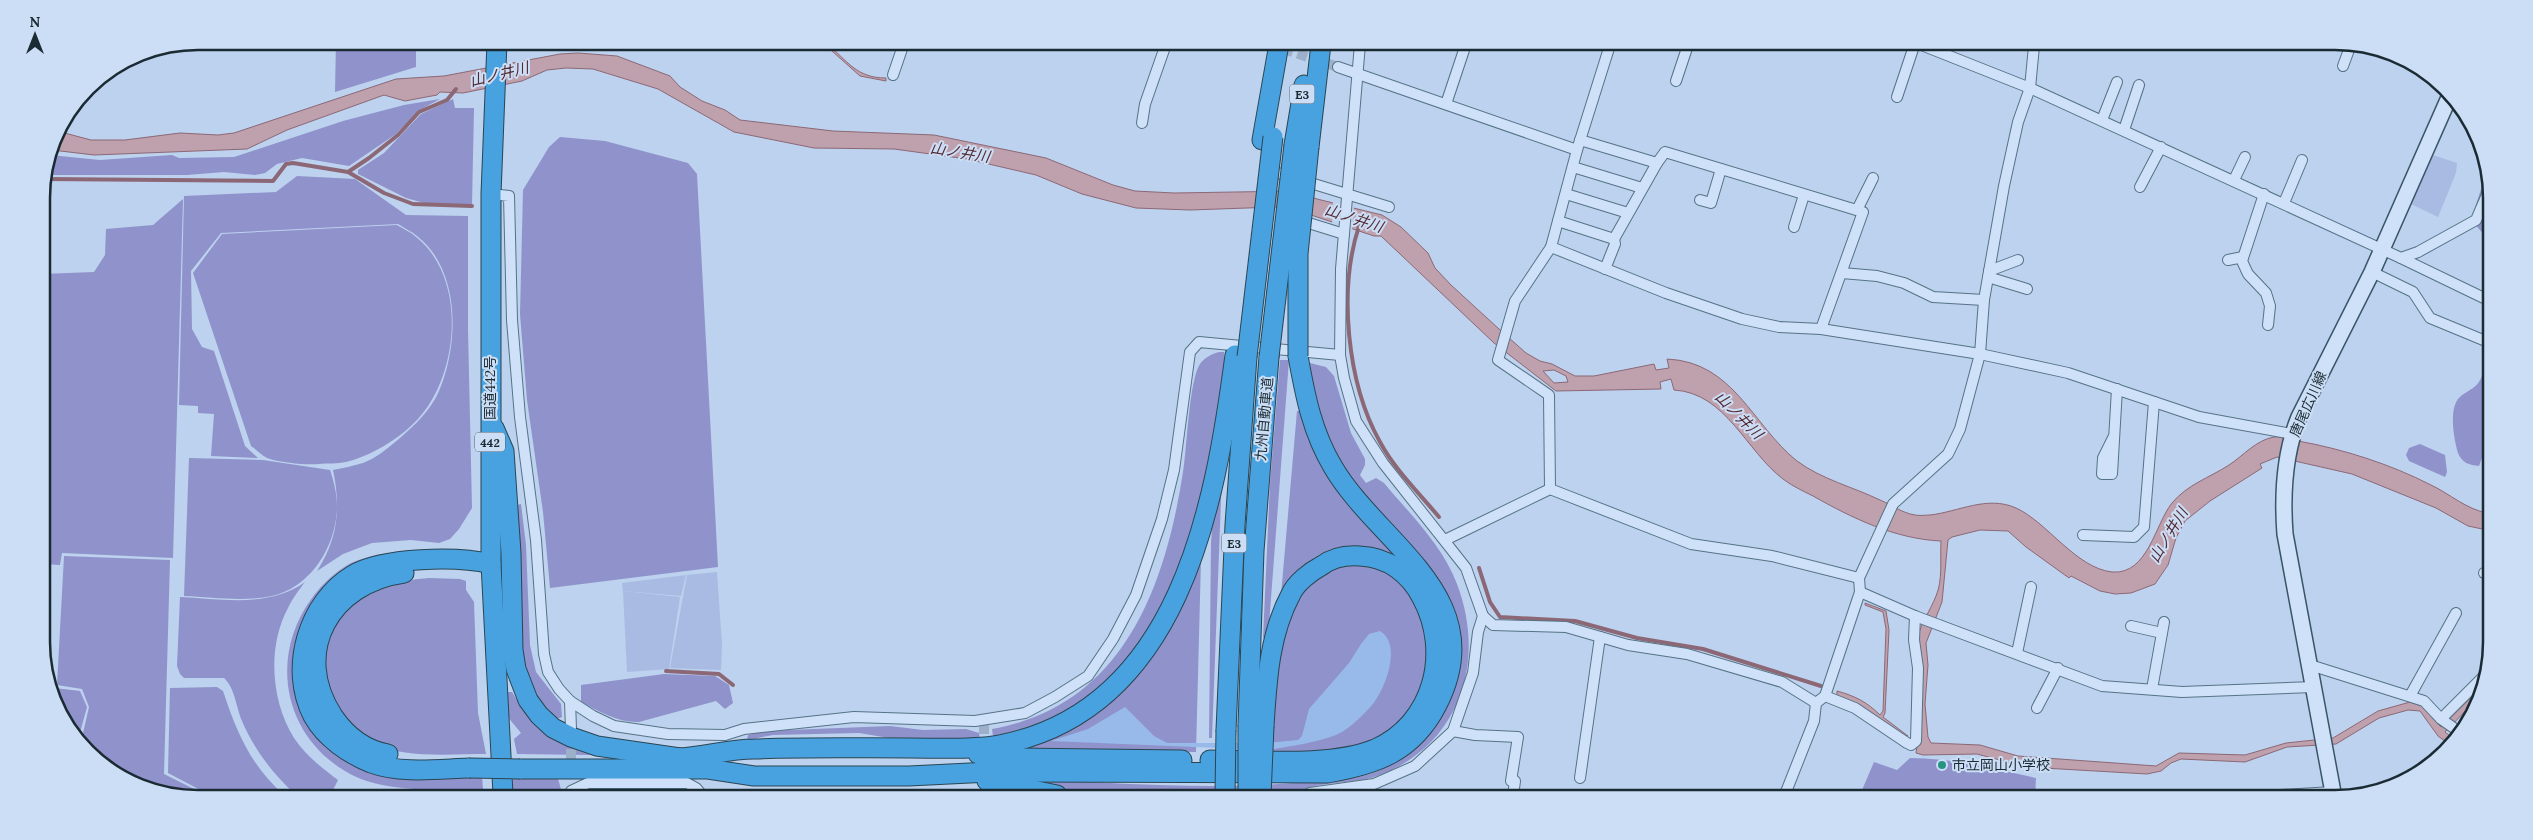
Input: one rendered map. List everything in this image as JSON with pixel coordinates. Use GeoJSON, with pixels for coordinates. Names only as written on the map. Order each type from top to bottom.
{"type":"FeatureCollection","features":[{"type":"Feature","properties":{"kind":"highway"},"geometry":{"type":"LineString","coordinates":[[1267,138],[1278,50]]}},
{"type":"Feature","properties":{"kind":"highway","name":"九州自動車道"},"geometry":{"type":"LineString","coordinates":[[1225,790],[1241,356],[1267,138],[1282,50]]}},
{"type":"Feature","properties":{"kind":"highway","name":"九州自動車道"},"geometry":{"type":"LineString","coordinates":[[1249,790],[1256,726],[1254,551],[1269,357],[1301,146],[1309,50]]}},
{"type":"Feature","properties":{"kind":"highway"},"geometry":{"type":"LineString","coordinates":[[491,564],[471,572],[413,572],[386,576],[359,587],[339,602],[325,625],[317,646],[316,668],[322,698],[342,730],[374,752],[415,759],[469,764],[708,770],[754,776],[990,772],[1327,773],[1379,761],[1400,750],[1415,737],[1432,716],[1442,695],[1447,678],[1451,638],[1446,616],[1425,574],[1360,503],[1333,468],[1318,437],[1308,409],[1298,356],[1301,146],[1320,50]]}},
{"type":"Feature","properties":{"kind":"highway","name":"国道442号"},"geometry":{"type":"LineString","coordinates":[[497,51],[491,194],[491,564],[503,790]]}},
{"type":"Feature","properties":{"kind":"highway"},"geometry":{"type":"LineString","coordinates":[[520,765],[680,758],[751,749],[947,748],[997,745],[1024,739],[1081,714],[1111,691],[1150,644],[1168,615],[1207,514],[1241,356]]}},
{"type":"Feature","properties":{"kind":"highway"},"geometry":{"type":"LineString","coordinates":[[490,420],[504,452],[511,553],[513,650],[516,669],[528,700],[539,715],[553,728],[571,737],[597,746],[680,758]]}},
{"type":"Feature","properties":{"kind":"highway"},"geometry":{"type":"LineString","coordinates":[[947,748],[993,757],[1194,760],[1318,760],[1358,755],[1376,748],[1389,741],[1405,728],[1420,711],[1432,688],[1438,662],[1436,637],[1429,610],[1416,586],[1402,572],[1385,561],[1366,556],[1346,555],[1328,561],[1310,572],[1291,592],[1274,635],[1256,726],[1261,790]]}},
{"type":"Feature","properties":{"kind":"highway"},"geometry":{"type":"LineString","coordinates":[[946,774],[1031,790]]}},
{"type":"Feature","properties":{"kind":"main road","name":"唐尾広川線"},"geometry":{"type":"LineString","coordinates":[[2333,790],[2285,534],[2283,495],[2287,460],[2292,436],[2372,272],[2447,102]]}},
{"type":"Feature","properties":{"kind":"street"},"geometry":{"type":"LineString","coordinates":[[893,75],[902,50]]}},
{"type":"Feature","properties":{"kind":"street"},"geometry":{"type":"LineString","coordinates":[[1142,123],[1145,104],[1164,50]]}},
{"type":"Feature","properties":{"kind":"street"},"geometry":{"type":"LineString","coordinates":[[1359,50],[1340,269],[1340,355],[1356,421],[1383,463],[1466,568],[1483,616],[1493,625],[1566,627],[1628,645],[1687,654],[1782,682],[1816,703]]}},
{"type":"Feature","properties":{"kind":"street"},"geometry":{"type":"LineString","coordinates":[[1446,104],[1464,50]]}},
{"type":"Feature","properties":{"kind":"street"},"geometry":{"type":"LineString","coordinates":[[1550,489],[1549,396],[1498,360],[1516,301],[1551,247],[1579,145],[1608,50]]}},
{"type":"Feature","properties":{"kind":"street"},"geometry":{"type":"LineString","coordinates":[[1676,81],[1686,50]]}},
{"type":"Feature","properties":{"kind":"street"},"geometry":{"type":"LineString","coordinates":[[1897,97],[1913,50]]}},
{"type":"Feature","properties":{"kind":"street"},"geometry":{"type":"LineString","coordinates":[[1934,50],[2030,88],[2102,120],[2284,203],[2483,298]]}},
{"type":"Feature","properties":{"kind":"street"},"geometry":{"type":"LineString","coordinates":[[1787,790],[1814,722],[1816,703],[1825,696],[1860,592],[1859,578],[1878,533],[1893,504],[1948,454],[1960,430],[1980,354],[1984,300],[2004,186],[2018,122],[2030,88],[2034,50]]}},
{"type":"Feature","properties":{"kind":"street"},"geometry":{"type":"LineString","coordinates":[[2343,66],[2349,51]]}},
{"type":"Feature","properties":{"kind":"street"},"geometry":{"type":"LineString","coordinates":[[1338,67],[1446,104],[1579,145],[1657,163]]}},
{"type":"Feature","properties":{"kind":"street"},"geometry":{"type":"LineString","coordinates":[[2102,120],[2117,82]]}},
{"type":"Feature","properties":{"kind":"street"},"geometry":{"type":"LineString","coordinates":[[2124,130],[2139,85]]}},
{"type":"Feature","properties":{"kind":"street"},"geometry":{"type":"LineString","coordinates":[[2140,187],[2161,147]]}},
{"type":"Feature","properties":{"kind":"street"},"geometry":{"type":"LineString","coordinates":[[1605,269],[1615,244],[1614,239],[1642,188],[1665,152],[1863,212],[1821,329]]}},
{"type":"Feature","properties":{"kind":"street"},"geometry":{"type":"LineString","coordinates":[[2234,180],[2244,157]]}},
{"type":"Feature","properties":{"kind":"street"},"geometry":{"type":"LineString","coordinates":[[2284,203],[2302,160]]}},
{"type":"Feature","properties":{"kind":"street"},"geometry":{"type":"LineString","coordinates":[[1573,167],[1642,188]]}},
{"type":"Feature","properties":{"kind":"street"},"geometry":{"type":"LineString","coordinates":[[1700,200],[1711,203],[1721,169]]}},
{"type":"Feature","properties":{"kind":"street"},"geometry":{"type":"LineString","coordinates":[[1278,173],[1346,198],[1389,207]]}},
{"type":"Feature","properties":{"kind":"street"},"geometry":{"type":"LineString","coordinates":[[1857,210],[1873,178]]}},
{"type":"Feature","properties":{"kind":"street"},"geometry":{"type":"LineString","coordinates":[[491,194],[509,196],[512,320],[520,417],[536,540],[544,654],[548,672],[559,689],[570,701],[593,716],[614,726],[668,734],[725,735],[744,729],[854,717],[975,721],[1025,713],[1088,676],[1113,639],[1136,594],[1162,520],[1174,470],[1190,352],[1199,342],[1340,355]]}},
{"type":"Feature","properties":{"kind":"street"},"geometry":{"type":"LineString","coordinates":[[1566,194],[1628,213]]}},
{"type":"Feature","properties":{"kind":"street"},"geometry":{"type":"LineString","coordinates":[[1794,227],[1804,194]]}},
{"type":"Feature","properties":{"kind":"street"},"geometry":{"type":"LineString","coordinates":[[2264,194],[2243,257],[2244,266],[2248,274],[2266,293],[2270,306],[2268,325]]}},
{"type":"Feature","properties":{"kind":"street"},"geometry":{"type":"LineString","coordinates":[[2401,258],[2418,252],[2476,220],[2483,204]]}},
{"type":"Feature","properties":{"kind":"street"},"geometry":{"type":"LineString","coordinates":[[1280,214],[1344,231]]}},
{"type":"Feature","properties":{"kind":"street"},"geometry":{"type":"LineString","coordinates":[[1558,221],[1614,239]]}},
{"type":"Feature","properties":{"kind":"street"},"geometry":{"type":"LineString","coordinates":[[1551,247],[1605,269],[1742,319],[1778,327],[1821,329],[1980,354],[2068,373],[2199,417],[2292,436]]}},
{"type":"Feature","properties":{"kind":"street"},"geometry":{"type":"LineString","coordinates":[[2228,260],[2243,257]]}},
{"type":"Feature","properties":{"kind":"street"},"geometry":{"type":"LineString","coordinates":[[1989,274],[2018,260]]}},
{"type":"Feature","properties":{"kind":"street"},"geometry":{"type":"LineString","coordinates":[[2372,272],[2413,292],[2430,318],[2483,340]]}},
{"type":"Feature","properties":{"kind":"street"},"geometry":{"type":"LineString","coordinates":[[1842,273],[1876,276],[1904,283],[1933,297],[1984,300]]}},
{"type":"Feature","properties":{"kind":"street"},"geometry":{"type":"LineString","coordinates":[[1989,274],[2028,289]]}},
{"type":"Feature","properties":{"kind":"street"},"geometry":{"type":"LineString","coordinates":[[2114,436],[2117,389]]}},
{"type":"Feature","properties":{"kind":"street"},"geometry":{"type":"LineString","coordinates":[[2083,535],[2134,537],[2144,527],[2154,402]]}},
{"type":"Feature","properties":{"kind":"street"},"geometry":{"type":"LineString","coordinates":[[1445,540],[1550,489],[1691,544],[1772,556],[1859,578]]}},
{"type":"Feature","properties":{"kind":"street"},"geometry":{"type":"LineString","coordinates":[[2017,654],[2031,587]]}},
{"type":"Feature","properties":{"kind":"street"},"geometry":{"type":"LineString","coordinates":[[1860,592],[1919,618],[2058,668],[2102,686],[2182,692],[2314,687]]}},
{"type":"Feature","properties":{"kind":"street"},"geometry":{"type":"LineString","coordinates":[[2410,696],[2456,613]]}},
{"type":"Feature","properties":{"kind":"street"},"geometry":{"type":"LineString","coordinates":[[1331,790],[1374,784],[1415,766],[1453,731],[1464,705],[1473,673],[1478,632],[1483,616]]}},
{"type":"Feature","properties":{"kind":"street"},"geometry":{"type":"LineString","coordinates":[[1825,696],[1855,708],[1912,745],[1916,741],[1918,668],[1914,640],[1919,618]]}},
{"type":"Feature","properties":{"kind":"street"},"geometry":{"type":"LineString","coordinates":[[2131,626],[2163,628],[2152,689]]}},
{"type":"Feature","properties":{"kind":"street"},"geometry":{"type":"LineString","coordinates":[[1580,778],[1600,637]]}},
{"type":"Feature","properties":{"kind":"street"},"geometry":{"type":"LineString","coordinates":[[2310,665],[2424,701],[2455,728]]}},
{"type":"Feature","properties":{"kind":"street"},"geometry":{"type":"LineString","coordinates":[[2037,708],[2058,668]]}},
{"type":"Feature","properties":{"kind":"street"},"geometry":{"type":"LineString","coordinates":[[2442,719],[2477,683]]}},
{"type":"Feature","properties":{"kind":"street"},"geometry":{"type":"LineString","coordinates":[[570,701],[571,729]]}},
{"type":"Feature","properties":{"kind":"street"},"geometry":{"type":"LineString","coordinates":[[1453,731],[1475,735],[1518,736],[1511,781],[1515,782],[1514,790]]}},
{"type":"Feature","properties":{"kind":"street"},"geometry":{"type":"LineString","coordinates":[[571,775],[571,790]]}},
{"type":"Feature","properties":{"kind":"street"},"geometry":{"type":"LineString","coordinates":[[576,790],[588,783],[686,783],[698,790]]}},
{"type":"Feature","properties":{"kind":"street"},"geometry":{"type":"LineString","coordinates":[[1374,784],[1374,790]]}},
{"type":"Feature","properties":{"kind":"shaded area"},"geometry":{"type":"Polygon","coordinates":[[[336,50],[416,50],[416,67],[335,92],[336,50]]]}},
{"type":"Feature","properties":{"kind":"shaded area"},"geometry":{"type":"Polygon","coordinates":[[[440,99],[418,111],[396,134],[349,166],[302,158],[277,164],[265,173],[255,175],[224,172],[187,175],[52,175],[56,156],[100,160],[172,155],[179,158],[234,157],[343,121],[404,105],[440,99]]]}},
{"type":"Feature","properties":{"kind":"shaded area"},"geometry":{"type":"Polygon","coordinates":[[[453,99],[455,108],[474,108],[472,205],[424,203],[406,198],[358,174],[358,170],[384,153],[421,114],[453,99]]]}},
{"type":"Feature","properties":{"kind":"shaded area"},"geometry":{"type":"Polygon","coordinates":[[[560,137],[605,141],[688,163],[697,174],[718,567],[550,588],[543,512],[527,400],[520,314],[523,190],[549,147],[560,137]]]}},
{"type":"Feature","properties":{"kind":"shaded area"},"geometry":{"type":"Polygon","coordinates":[[[2433,155],[2457,163],[2456,173],[2438,217],[2411,204],[2433,155]]]}},
{"type":"Feature","properties":{"kind":"shaded area"},"geometry":{"type":"Polygon","coordinates":[[[297,176],[355,179],[406,215],[468,216],[468,330],[472,508],[459,529],[450,539],[439,543],[411,540],[372,543],[343,554],[317,571],[329,547],[336,522],[337,497],[333,470],[363,463],[378,455],[406,433],[427,411],[436,398],[446,373],[452,331],[452,309],[449,288],[442,268],[431,251],[417,236],[398,224],[221,233],[191,271],[192,329],[202,347],[214,351],[245,446],[258,458],[211,456],[214,414],[198,413],[198,406],[179,405],[184,196],[276,192],[297,176]]]}},
{"type":"Feature","properties":{"kind":"shaded area"},"geometry":{"type":"Polygon","coordinates":[[[2482,185],[2483,233],[2471,220],[2482,185]]]}},
{"type":"Feature","properties":{"kind":"shaded area"},"geometry":{"type":"Polygon","coordinates":[[[183,199],[173,558],[62,553],[60,565],[50,564],[50,274],[94,272],[105,255],[106,229],[153,225],[183,199]]]}},
{"type":"Feature","properties":{"kind":"shaded area"},"geometry":{"type":"Polygon","coordinates":[[[397,225],[414,235],[433,255],[444,277],[450,301],[452,327],[449,354],[442,379],[431,401],[417,420],[402,434],[365,456],[340,463],[307,464],[281,462],[265,457],[251,446],[193,273],[222,234],[397,225]]]}},
{"type":"Feature","properties":{"kind":"shaded area"},"geometry":{"type":"Polygon","coordinates":[[[1219,352],[1224,352],[1223,384],[1211,456],[1185,562],[1160,615],[1133,653],[1117,671],[1081,701],[1045,722],[993,736],[992,729],[1037,716],[1074,696],[1105,668],[1130,636],[1149,599],[1164,558],[1175,516],[1183,472],[1196,372],[1204,359],[1219,352]]]}},
{"type":"Feature","properties":{"kind":"shaded area"},"geometry":{"type":"Polygon","coordinates":[[[1280,360],[1289,360],[1268,638],[1263,638],[1270,483],[1280,360]]]}},
{"type":"Feature","properties":{"kind":"shaded area"},"geometry":{"type":"Polygon","coordinates":[[[1310,363],[1326,367],[1334,376],[1351,433],[1365,459],[1365,465],[1360,475],[1366,483],[1376,478],[1384,483],[1435,544],[1457,584],[1466,614],[1469,645],[1466,674],[1458,701],[1444,726],[1425,748],[1401,765],[1371,778],[1319,785],[1304,790],[1058,790],[1047,786],[1011,781],[1037,779],[1137,784],[1238,786],[1345,779],[1384,769],[1409,752],[1431,730],[1447,705],[1458,667],[1458,629],[1452,605],[1441,584],[1419,555],[1368,502],[1344,470],[1324,437],[1313,390],[1310,363]]]}},
{"type":"Feature","properties":{"kind":"shaded area"},"geometry":{"type":"Polygon","coordinates":[[[2482,376],[2483,455],[2479,466],[2466,463],[2458,453],[2453,415],[2456,402],[2475,386],[2482,376]]]}},
{"type":"Feature","properties":{"kind":"shaded area"},"geometry":{"type":"Polygon","coordinates":[[[1297,411],[1300,411],[1308,434],[1408,565],[1388,555],[1369,549],[1337,548],[1322,553],[1308,562],[1294,576],[1281,595],[1297,411]]]}},
{"type":"Feature","properties":{"kind":"shaded area"},"geometry":{"type":"Polygon","coordinates":[[[2420,444],[2445,455],[2447,472],[2445,477],[2409,461],[2406,455],[2409,448],[2420,444]]]}},
{"type":"Feature","properties":{"kind":"shaded area"},"geometry":{"type":"Polygon","coordinates":[[[189,458],[263,460],[330,470],[337,500],[337,513],[329,545],[315,568],[296,586],[272,596],[239,599],[184,596],[189,458]]]}},
{"type":"Feature","properties":{"kind":"shaded area"},"geometry":{"type":"Polygon","coordinates":[[[1222,473],[1212,738],[1209,738],[1211,543],[1213,515],[1222,473]]]}},
{"type":"Feature","properties":{"kind":"shaded area"},"geometry":{"type":"Polygon","coordinates":[[[521,504],[526,545],[530,645],[536,672],[561,704],[562,717],[557,719],[550,716],[538,703],[520,654],[513,506],[521,504]]]}},
{"type":"Feature","properties":{"kind":"shaded area"},"geometry":{"type":"Polygon","coordinates":[[[410,551],[311,608],[335,753],[482,774],[483,790],[412,789],[377,784],[360,779],[345,771],[324,755],[308,737],[296,715],[289,692],[287,668],[290,644],[299,621],[312,598],[330,578],[351,563],[380,554],[410,551]]]}},
{"type":"Feature","properties":{"kind":"shaded area"},"geometry":{"type":"Polygon","coordinates":[[[64,556],[170,560],[164,774],[196,790],[179,789],[141,779],[108,759],[93,747],[83,734],[89,707],[82,689],[57,685],[64,556]]]}},
{"type":"Feature","properties":{"kind":"shaded area"},"geometry":{"type":"Polygon","coordinates":[[[1201,559],[1196,752],[1003,750],[1118,693],[1150,659],[1180,611],[1201,559]]]}},
{"type":"Feature","properties":{"kind":"shaded area"},"geometry":{"type":"Polygon","coordinates":[[[1363,564],[1379,568],[1401,580],[1415,598],[1423,623],[1431,661],[1426,683],[1414,704],[1400,722],[1385,736],[1374,742],[1345,749],[1313,753],[1270,754],[1277,665],[1287,620],[1296,600],[1307,584],[1326,571],[1348,565],[1363,564]]]}},
{"type":"Feature","properties":{"kind":"shaded area"},"geometry":{"type":"Polygon","coordinates":[[[717,572],[722,645],[721,670],[670,668],[687,575],[717,572]]]}},
{"type":"Feature","properties":{"kind":"shaded area"},"geometry":{"type":"Polygon","coordinates":[[[686,575],[681,596],[623,591],[622,583],[686,575]]]}},
{"type":"Feature","properties":{"kind":"shaded area"},"geometry":{"type":"Polygon","coordinates":[[[429,578],[460,579],[466,581],[466,590],[474,602],[478,713],[486,754],[442,755],[411,753],[396,751],[370,742],[351,728],[337,709],[328,688],[325,666],[327,644],[336,623],[350,605],[370,591],[384,585],[429,578]]]}},
{"type":"Feature","properties":{"kind":"shaded area"},"geometry":{"type":"Polygon","coordinates":[[[305,582],[281,623],[275,657],[276,691],[286,723],[298,744],[320,766],[338,780],[333,790],[291,790],[271,769],[258,751],[242,721],[228,682],[224,678],[184,678],[177,666],[180,597],[229,600],[261,599],[291,590],[305,582]]]}},
{"type":"Feature","properties":{"kind":"shaded area"},"geometry":{"type":"Polygon","coordinates":[[[623,591],[680,597],[669,669],[627,672],[623,591]]]}},
{"type":"Feature","properties":{"kind":"shaded area"},"geometry":{"type":"Polygon","coordinates":[[[664,674],[715,676],[729,685],[733,703],[725,709],[716,701],[639,722],[631,722],[602,713],[581,702],[581,685],[664,674]]]}},
{"type":"Feature","properties":{"kind":"shaded area"},"geometry":{"type":"Polygon","coordinates":[[[217,687],[223,691],[239,734],[246,747],[262,771],[279,790],[200,790],[168,773],[170,688],[217,687]]]}},
{"type":"Feature","properties":{"kind":"shaded area"},"geometry":{"type":"Polygon","coordinates":[[[58,688],[80,691],[87,707],[80,731],[70,716],[58,688]]]}},
{"type":"Feature","properties":{"kind":"shaded area"},"geometry":{"type":"Polygon","coordinates":[[[507,692],[512,692],[527,714],[555,739],[591,755],[517,754],[514,739],[521,733],[507,716],[507,692]]]}},
{"type":"Feature","properties":{"kind":"shaded area"},"geometry":{"type":"Polygon","coordinates":[[[890,726],[923,730],[966,729],[979,733],[980,739],[901,740],[859,733],[773,735],[747,740],[748,735],[764,731],[890,726]]]}},
{"type":"Feature","properties":{"kind":"shaded area"},"geometry":{"type":"Polygon","coordinates":[[[1910,758],[1958,762],[2036,778],[2035,790],[1862,790],[1874,762],[1897,770],[1910,758]]]}},
{"type":"Feature","properties":{"kind":"shaded area"},"geometry":{"type":"Polygon","coordinates":[[[513,775],[557,775],[561,790],[512,790],[513,775]]]}},
{"type":"Feature","properties":{"kind":"sand"},"geometry":{"type":"Polygon","coordinates":[[[1380,631],[1387,637],[1391,655],[1390,666],[1383,687],[1373,704],[1360,718],[1338,734],[1308,743],[1267,750],[1051,741],[1088,729],[1125,707],[1154,736],[1167,743],[1267,743],[1298,740],[1302,736],[1309,709],[1349,663],[1369,634],[1380,631]]]}},
{"type":"Feature","properties":{"kind":"water"},"geometry":{"type":"Polygon","coordinates":[[[831,50],[834,50],[860,72],[886,78],[886,81],[860,76],[831,50]]]}},
{"type":"Feature","properties":{"kind":"water","name":"山ノ井川"},"geometry":{"type":"Polygon","coordinates":[[[578,53],[617,56],[670,76],[680,87],[702,101],[725,110],[740,120],[833,131],[934,135],[1046,158],[1113,185],[1135,191],[1174,193],[1296,191],[1317,199],[1382,215],[1401,227],[1428,253],[1435,268],[1451,285],[1526,353],[1540,361],[1552,364],[1575,376],[1594,376],[1654,364],[1656,370],[1669,368],[1667,359],[1690,363],[1709,371],[1726,383],[1781,446],[1797,461],[1816,473],[1870,495],[1901,511],[1915,515],[1930,515],[1983,504],[2005,504],[2028,515],[2086,562],[2099,569],[2112,572],[2124,571],[2142,557],[2166,512],[2178,496],[2229,465],[2261,441],[2274,437],[2332,448],[2383,464],[2415,477],[2465,505],[2483,512],[2483,529],[2468,526],[2436,508],[2352,474],[2277,457],[2260,464],[2262,468],[2210,501],[2185,521],[2176,538],[2168,565],[2155,584],[2131,593],[2115,594],[2100,591],[2071,576],[2069,578],[2026,547],[2008,531],[1980,530],[1952,537],[1948,540],[1942,602],[1926,643],[1928,665],[1925,704],[1928,737],[1931,743],[1980,745],[2018,756],[2156,766],[2179,753],[2245,755],[2286,743],[2333,738],[2378,711],[2410,702],[2422,706],[2441,727],[2472,696],[2466,710],[2445,732],[2449,736],[2445,741],[2438,736],[2420,711],[2408,710],[2379,718],[2336,744],[2287,747],[2245,762],[2181,759],[2171,763],[2161,771],[2147,774],[2026,767],[1977,754],[1923,755],[1916,753],[1917,746],[1921,741],[1917,639],[1938,590],[1941,541],[1907,536],[1874,526],[1790,484],[1770,467],[1722,412],[1708,401],[1692,394],[1674,390],[1671,379],[1660,382],[1661,389],[1556,391],[1494,343],[1381,236],[1374,236],[1299,211],[1276,207],[1190,210],[1136,208],[1082,194],[1036,175],[967,159],[894,149],[814,148],[734,132],[658,89],[593,69],[566,68],[547,70],[522,81],[463,93],[440,92],[437,95],[405,101],[384,95],[287,130],[247,149],[94,155],[58,151],[65,133],[91,140],[125,140],[180,133],[218,135],[234,133],[396,79],[444,76],[560,54],[578,53]],[[1554,370],[1543,371],[1554,383],[1568,382],[1566,376],[1554,370]]]}},
{"type":"Feature","properties":{"kind":"water"},"geometry":{"type":"Polygon","coordinates":[[[1865,603],[1886,611],[1889,630],[1885,713],[1883,717],[1908,736],[1902,736],[1837,696],[1837,691],[1860,700],[1880,715],[1883,711],[1886,629],[1883,612],[1865,605],[1865,603]]]}},
{"type":"Feature","properties":{"kind":"pier"},"geometry":{"type":"Polygon","coordinates":[[[1333,201],[1354,206],[1352,231],[1332,225],[1333,201]]]}},
{"type":"Feature","properties":{"kind":"waterway"},"geometry":{"type":"LineString","coordinates":[[348,172],[398,135],[419,112],[447,100],[456,89]]}},
{"type":"Feature","properties":{"kind":"waterway"},"geometry":{"type":"LineString","coordinates":[[51,179],[273,181],[286,164],[293,163],[348,172],[384,193],[413,204],[472,206]]}},
{"type":"Feature","properties":{"kind":"waterway","name":"山ノ井川"},"geometry":{"type":"LineString","coordinates":[[1359,226],[1349,278],[1348,307],[1353,365],[1360,392],[1369,418],[1386,452],[1400,472],[1439,517]]}},
{"type":"Feature","properties":{"kind":"waterway"},"geometry":{"type":"LineString","coordinates":[[1479,568],[1490,602],[1500,617],[1575,621],[1637,638],[1703,649],[1821,686]]}},
{"type":"Feature","properties":{"kind":"waterway"},"geometry":{"type":"LineString","coordinates":[[666,671],[719,674],[733,685]]}},
{"type":"Feature","properties":{"kind":"tunnel"},"geometry":{"type":"LineString","coordinates":[[1287,50],[1338,67]]}},
{"type":"Feature","properties":{"kind":"tunnel"},"geometry":{"type":"LineString","coordinates":[[984,724],[984,749]]}},
{"type":"Feature","properties":{"kind":"tunnel"},"geometry":{"type":"LineString","coordinates":[[571,734],[571,772]]}},
{"type":"Feature","properties":{"kind":"tunnel"},"geometry":{"type":"LineString","coordinates":[[984,776],[984,790]]}},
{"type":"Feature","properties":{"kind":"place","name":"市立岡山小学校"},"geometry":{"type":"Point","coordinates":[1942,765]}}]}
